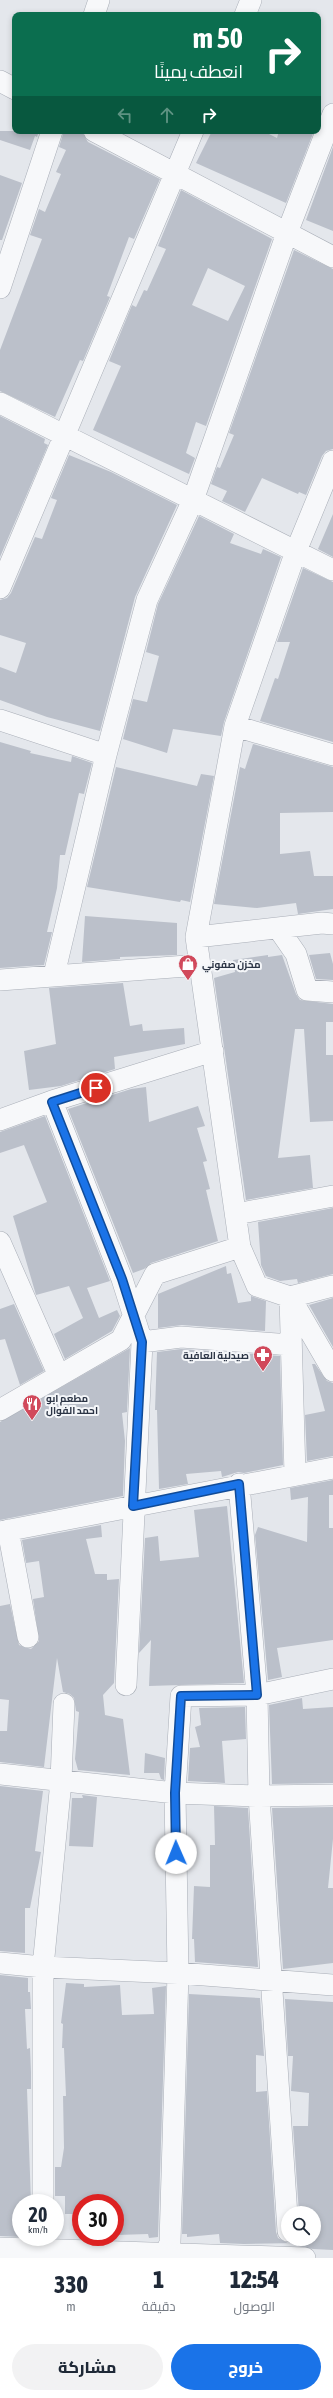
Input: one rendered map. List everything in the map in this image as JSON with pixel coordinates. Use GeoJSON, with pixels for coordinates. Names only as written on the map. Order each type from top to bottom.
{"type":"FeatureCollection","features":[{"type":"Feature","properties":{"kind":"street"},"geometry":{"type":"LineString","coordinates":[[95,12],[100,0]]}},
{"type":"Feature","properties":{"kind":"street"},"geometry":{"type":"LineString","coordinates":[[245,12],[251,0]]}},
{"type":"Feature","properties":{"kind":"street"},"geometry":{"type":"LineString","coordinates":[[0,81],[12,87]]}},
{"type":"Feature","properties":{"kind":"street"},"geometry":{"type":"LineString","coordinates":[[54,975],[106,755],[147,600],[193,500],[287,233],[333,114]]}},
{"type":"Feature","properties":{"kind":"street"},"geometry":{"type":"LineString","coordinates":[[0,288],[51,134]]}},
{"type":"Feature","properties":{"kind":"street"},"geometry":{"type":"LineString","coordinates":[[100,134],[333,257]]}},
{"type":"Feature","properties":{"kind":"street"},"geometry":{"type":"LineString","coordinates":[[0,588],[192,134]]}},
{"type":"Feature","properties":{"kind":"street"},"geometry":{"type":"LineString","coordinates":[[0,403],[333,570]]}},
{"type":"Feature","properties":{"kind":"street"},"geometry":{"type":"LineString","coordinates":[[333,461],[296,551],[235,726],[196,938],[240,1247],[257,1286],[290,1298],[333,1286]]}},
{"type":"Feature","properties":{"kind":"street"},"geometry":{"type":"LineString","coordinates":[[0,720],[106,755]]}},
{"type":"Feature","properties":{"kind":"street"},"geometry":{"type":"LineString","coordinates":[[235,726],[333,755]]}},
{"type":"Feature","properties":{"kind":"street"},"geometry":{"type":"LineString","coordinates":[[196,938],[322,923],[333,924]]}},
{"type":"Feature","properties":{"kind":"street"},"geometry":{"type":"LineString","coordinates":[[278,928],[296,954],[307,990],[333,992]]}},
{"type":"Feature","properties":{"kind":"street"},"geometry":{"type":"LineString","coordinates":[[0,980],[200,965]]}},
{"type":"Feature","properties":{"kind":"street"},"geometry":{"type":"LineString","coordinates":[[0,1120],[213,1051]]}},
{"type":"Feature","properties":{"kind":"street"},"geometry":{"type":"LineString","coordinates":[[52,1102],[134,1314],[142,1342],[133,1506],[126,1685]]}},
{"type":"Feature","properties":{"kind":"street"},"geometry":{"type":"LineString","coordinates":[[236,1214],[333,1196]]}},
{"type":"Feature","properties":{"kind":"street"},"geometry":{"type":"LineString","coordinates":[[0,1242],[59,1376]]}},
{"type":"Feature","properties":{"kind":"street"},"geometry":{"type":"LineString","coordinates":[[0,1410],[121,1340],[155,1274],[240,1247]]}},
{"type":"Feature","properties":{"kind":"street"},"geometry":{"type":"LineString","coordinates":[[290,1298],[294,1475]]}},
{"type":"Feature","properties":{"kind":"street"},"geometry":{"type":"LineString","coordinates":[[290,1298],[333,1371]]}},
{"type":"Feature","properties":{"kind":"street"},"geometry":{"type":"LineString","coordinates":[[142,1342],[181,1337],[291,1345]]}},
{"type":"Feature","properties":{"kind":"street"},"geometry":{"type":"LineString","coordinates":[[28,1637],[4,1531],[239,1484],[333,1468]]}},
{"type":"Feature","properties":{"kind":"street"},"geometry":{"type":"LineString","coordinates":[[239,1484],[257,1695],[259,1796],[273,1981],[286,2206]]}},
{"type":"Feature","properties":{"kind":"street"},"geometry":{"type":"LineString","coordinates":[[165,2255],[170,2242],[178,1973],[175,1793],[181,1696],[257,1695],[333,1679]]}},
{"type":"Feature","properties":{"kind":"street"},"geometry":{"type":"LineString","coordinates":[[43,2194],[43,1967],[61,1781],[64,1704]]}},
{"type":"Feature","properties":{"kind":"street"},"geometry":{"type":"LineString","coordinates":[[0,1774],[175,1793],[259,1796],[333,1795]]}},
{"type":"Feature","properties":{"kind":"street"},"geometry":{"type":"LineString","coordinates":[[0,1963],[43,1967],[178,1973],[333,1985]]}},
{"type":"Feature","properties":{"kind":"street"},"geometry":{"type":"LineString","coordinates":[[270,2257],[289,2250],[289,2246]]}},
{"type":"Feature","properties":{"kind":"street"},"geometry":{"type":"LineString","coordinates":[[0,2248],[43,2248],[165,2255],[305,2258]]}},
{"type":"Feature","properties":{"kind":"building"},"geometry":{"type":"Polygon","coordinates":[[[0,131],[12,131],[12,134],[38,134],[37,137],[35,136],[30,150],[0,140],[0,131]]]}},
{"type":"Feature","properties":{"kind":"building"},"geometry":{"type":"Polygon","coordinates":[[[63,134],[83,134],[88,142],[160,179],[134,239],[129,237],[107,296],[110,297],[83,361],[80,360],[55,417],[0,391],[0,350],[42,239],[30,235],[39,209],[45,212],[61,174],[56,172],[66,150],[59,147],[63,134]]]}},
{"type":"Feature","properties":{"kind":"building"},"geometry":{"type":"Polygon","coordinates":[[[210,134],[269,134],[277,138],[278,134],[313,134],[286,203],[196,163],[210,134]]]}},
{"type":"Feature","properties":{"kind":"building"},"geometry":{"type":"Polygon","coordinates":[[[333,147],[333,231],[306,220],[333,147]]]}},
{"type":"Feature","properties":{"kind":"building"},"geometry":{"type":"Polygon","coordinates":[[[0,175],[22,183],[2,240],[0,240],[0,175]]]}},
{"type":"Feature","properties":{"kind":"building"},"geometry":{"type":"Polygon","coordinates":[[[181,190],[272,239],[206,426],[196,422],[186,453],[195,458],[189,474],[93,430],[121,366],[109,361],[132,305],[136,307],[144,290],[147,291],[166,249],[158,246],[181,190]],[[208,268],[192,305],[228,321],[245,286],[208,268]]]}},
{"type":"Feature","properties":{"kind":"building"},"geometry":{"type":"Polygon","coordinates":[[[294,250],[333,269],[333,449],[326,451],[322,456],[306,495],[299,492],[298,494],[262,478],[245,512],[222,501],[227,491],[211,484],[217,467],[220,468],[234,435],[229,433],[294,250]]]}},
{"type":"Feature","properties":{"kind":"building"},"geometry":{"type":"Polygon","coordinates":[[[0,416],[45,439],[44,443],[48,445],[0,557],[0,416]]]}},
{"type":"Feature","properties":{"kind":"building"},"geometry":{"type":"Polygon","coordinates":[[[69,455],[111,472],[177,505],[135,597],[100,731],[47,717],[0,700],[0,667],[16,673],[26,643],[0,635],[0,600],[7,598],[11,593],[35,537],[42,539],[57,500],[51,498],[69,455]]]}},
{"type":"Feature","properties":{"kind":"building"},"geometry":{"type":"Polygon","coordinates":[[[333,514],[333,557],[318,549],[333,514]]]}},
{"type":"Feature","properties":{"kind":"building"},"geometry":{"type":"Polygon","coordinates":[[[199,516],[234,534],[230,543],[261,554],[263,549],[281,557],[224,722],[221,736],[173,729],[167,753],[123,739],[133,699],[147,702],[159,656],[146,652],[158,604],[199,516]]]}},
{"type":"Feature","properties":{"kind":"building"},"geometry":{"type":"Polygon","coordinates":[[[303,568],[333,582],[333,742],[260,721],[275,678],[278,679],[290,642],[277,642],[303,568]]]}},
{"type":"Feature","properties":{"kind":"building"},"geometry":{"type":"Polygon","coordinates":[[[0,742],[31,751],[30,753],[71,762],[72,756],[92,763],[84,794],[79,793],[65,855],[60,855],[57,888],[47,932],[52,932],[44,965],[0,968],[0,742]]]}},
{"type":"Feature","properties":{"kind":"building"},"geometry":{"type":"Polygon","coordinates":[[[253,744],[333,767],[333,812],[280,813],[280,854],[310,851],[314,876],[333,876],[333,909],[298,914],[296,903],[257,908],[214,904],[240,767],[245,769],[253,744]]]}},
{"type":"Feature","properties":{"kind":"building"},"geometry":{"type":"Polygon","coordinates":[[[116,767],[197,786],[201,774],[214,776],[190,902],[181,900],[180,902],[87,887],[116,767]]]}},
{"type":"Feature","properties":{"kind":"building"},"geometry":{"type":"Polygon","coordinates":[[[85,916],[177,923],[177,955],[120,957],[120,959],[82,962],[85,916]]]}},
{"type":"Feature","properties":{"kind":"building"},"geometry":{"type":"Polygon","coordinates":[[[330,953],[333,964],[333,980],[316,979],[309,955],[330,953]]]}},
{"type":"Feature","properties":{"kind":"building"},"geometry":{"type":"Polygon","coordinates":[[[268,955],[268,957],[282,955],[296,994],[300,1000],[333,1004],[333,1022],[326,1022],[326,1055],[333,1055],[333,1121],[310,1122],[304,1029],[295,1029],[278,1158],[310,1155],[313,1188],[246,1200],[214,978],[235,972],[233,960],[268,955]]]}},
{"type":"Feature","properties":{"kind":"building"},"geometry":{"type":"Polygon","coordinates":[[[123,983],[130,1026],[142,1024],[143,1031],[184,1028],[185,1044],[114,1057],[115,1069],[61,1086],[29,1090],[24,1051],[56,1044],[49,988],[123,983]]]}},
{"type":"Feature","properties":{"kind":"building"},"geometry":{"type":"Polygon","coordinates":[[[146,1087],[149,1122],[198,1106],[205,1126],[197,1128],[207,1161],[203,1162],[210,1189],[206,1190],[218,1241],[151,1263],[144,1269],[133,1273],[68,1109],[131,1089],[146,1087]]]}},
{"type":"Feature","properties":{"kind":"building"},"geometry":{"type":"Polygon","coordinates":[[[45,1116],[110,1281],[87,1288],[99,1318],[117,1310],[120,1316],[112,1331],[65,1359],[54,1334],[83,1318],[69,1286],[36,1295],[13,1216],[47,1202],[24,1145],[0,1153],[0,1132],[45,1116]]]}},
{"type":"Feature","properties":{"kind":"building"},"geometry":{"type":"Polygon","coordinates":[[[333,1208],[333,1274],[298,1283],[297,1279],[280,1281],[266,1276],[261,1265],[258,1222],[333,1208]]]}},
{"type":"Feature","properties":{"kind":"building"},"geometry":{"type":"Polygon","coordinates":[[[226,1266],[227,1274],[231,1273],[238,1303],[251,1301],[251,1296],[266,1301],[265,1331],[182,1325],[158,1328],[158,1294],[226,1266]]]}},
{"type":"Feature","properties":{"kind":"building"},"geometry":{"type":"Polygon","coordinates":[[[333,1298],[333,1347],[309,1305],[333,1298]]]}},
{"type":"Feature","properties":{"kind":"building"},"geometry":{"type":"Polygon","coordinates":[[[14,1304],[44,1371],[20,1385],[5,1339],[0,1340],[0,1309],[14,1304]]]}},
{"type":"Feature","properties":{"kind":"building"},"geometry":{"type":"Polygon","coordinates":[[[130,1348],[127,1412],[122,1413],[125,1441],[123,1496],[0,1520],[0,1422],[130,1348]]]}},
{"type":"Feature","properties":{"kind":"building"},"geometry":{"type":"Polygon","coordinates":[[[181,1349],[280,1356],[283,1465],[244,1473],[238,1472],[222,1477],[221,1471],[186,1474],[188,1484],[159,1489],[157,1410],[155,1410],[157,1352],[181,1349]]]}},
{"type":"Feature","properties":{"kind":"building"},"geometry":{"type":"Polygon","coordinates":[[[312,1364],[315,1364],[327,1381],[333,1383],[333,1456],[307,1461],[305,1415],[325,1411],[312,1364]]]}},
{"type":"Feature","properties":{"kind":"building"},"geometry":{"type":"Polygon","coordinates":[[[333,1480],[333,1495],[329,1495],[329,1528],[333,1528],[333,1640],[277,1648],[282,1677],[268,1680],[255,1535],[258,1527],[307,1542],[308,1497],[291,1500],[290,1488],[333,1480]]]}},
{"type":"Feature","properties":{"kind":"building"},"geometry":{"type":"Polygon","coordinates":[[[227,1506],[244,1683],[149,1686],[151,1640],[139,1653],[145,1538],[158,1536],[160,1561],[199,1557],[194,1510],[227,1506]]]}},
{"type":"Feature","properties":{"kind":"building"},"geometry":{"type":"Polygon","coordinates":[[[101,1525],[102,1537],[86,1539],[95,1574],[107,1574],[107,1580],[119,1579],[114,1683],[103,1695],[105,1715],[123,1719],[130,1775],[78,1770],[75,1759],[79,1712],[76,1711],[74,1698],[70,1694],[63,1692],[57,1658],[44,1767],[0,1762],[0,1731],[7,1731],[9,1700],[0,1699],[0,1606],[10,1604],[19,1645],[31,1649],[39,1641],[33,1599],[44,1597],[39,1561],[26,1563],[22,1540],[101,1525]]]}},
{"type":"Feature","properties":{"kind":"building"},"geometry":{"type":"Polygon","coordinates":[[[302,1698],[303,1709],[333,1707],[333,1783],[272,1784],[269,1705],[302,1698]]]}},
{"type":"Feature","properties":{"kind":"building"},"geometry":{"type":"Polygon","coordinates":[[[245,1707],[246,1739],[222,1741],[225,1783],[188,1781],[190,1748],[200,1747],[195,1727],[201,1725],[199,1708],[245,1707]]]}},
{"type":"Feature","properties":{"kind":"building"},"geometry":{"type":"Polygon","coordinates":[[[145,1753],[165,1758],[164,1780],[161,1779],[159,1773],[144,1773],[145,1753]]]}},
{"type":"Feature","properties":{"kind":"building"},"geometry":{"type":"Polygon","coordinates":[[[0,1786],[43,1791],[35,1851],[41,1852],[30,1908],[25,1908],[25,1953],[0,1951],[0,1786]]]}},
{"type":"Feature","properties":{"kind":"building"},"geometry":{"type":"Polygon","coordinates":[[[82,1795],[97,1797],[93,1847],[69,1846],[72,1798],[83,1798],[82,1795]]]}},
{"type":"Feature","properties":{"kind":"building"},"geometry":{"type":"Polygon","coordinates":[[[214,1806],[248,1808],[258,1967],[195,1962],[194,1939],[192,1939],[194,1886],[210,1887],[210,1845],[215,1845],[214,1806]]]}},
{"type":"Feature","properties":{"kind":"building"},"geometry":{"type":"Polygon","coordinates":[[[333,1807],[333,1839],[328,1888],[333,1888],[333,1963],[283,1969],[272,1808],[333,1807]]]}},
{"type":"Feature","properties":{"kind":"building"},"geometry":{"type":"Polygon","coordinates":[[[0,1975],[28,1978],[28,1992],[30,1992],[31,2009],[25,2009],[27,2049],[30,2048],[31,2089],[27,2089],[31,2194],[12,2194],[12,2237],[0,2236],[0,1975]]]}},
{"type":"Feature","properties":{"kind":"building"},"geometry":{"type":"Polygon","coordinates":[[[66,1983],[84,1984],[84,1987],[120,1985],[122,2015],[154,2014],[152,1988],[166,1986],[158,2237],[149,2238],[148,2234],[124,2235],[124,2194],[72,2194],[72,2214],[65,2214],[64,2194],[55,2194],[55,2167],[61,2167],[64,2148],[63,2096],[66,2096],[64,2048],[62,2048],[63,2024],[61,2023],[66,1983]]]}},
{"type":"Feature","properties":{"kind":"building"},"geometry":{"type":"Polygon","coordinates":[[[189,1994],[260,1998],[264,2056],[256,2055],[256,2092],[267,2091],[276,2232],[278,2238],[281,2240],[281,2243],[220,2243],[219,2234],[187,2237],[187,2234],[182,2234],[189,1994]]]}},
{"type":"Feature","properties":{"kind":"building"},"geometry":{"type":"Polygon","coordinates":[[[285,1999],[333,2002],[333,2250],[313,2249],[298,2246],[321,2246],[321,2206],[299,2206],[293,2126],[308,2126],[309,2093],[291,2091],[293,2056],[288,2056],[285,1999]]]}},
{"type":"Feature","properties":{"kind":"place","name":"مخزن صفوني"},"geometry":{"type":"Point","coordinates":[188,981]}},
{"type":"Feature","properties":{"kind":"place","name":"صيدلية العافية"},"geometry":{"type":"Point","coordinates":[263,1372]}},
{"type":"Feature","properties":{"kind":"place","name":"مطعم ابو احمد الفوال"},"geometry":{"type":"Point","coordinates":[32,1421]}},
{"type":"Feature","properties":{"kind":"route"},"geometry":{"type":"LineString","coordinates":[[96,1088],[52,1102],[122,1279],[142,1342],[133,1506],[239,1484],[257,1695],[181,1696],[175,1793],[176,1853]]}}]}
